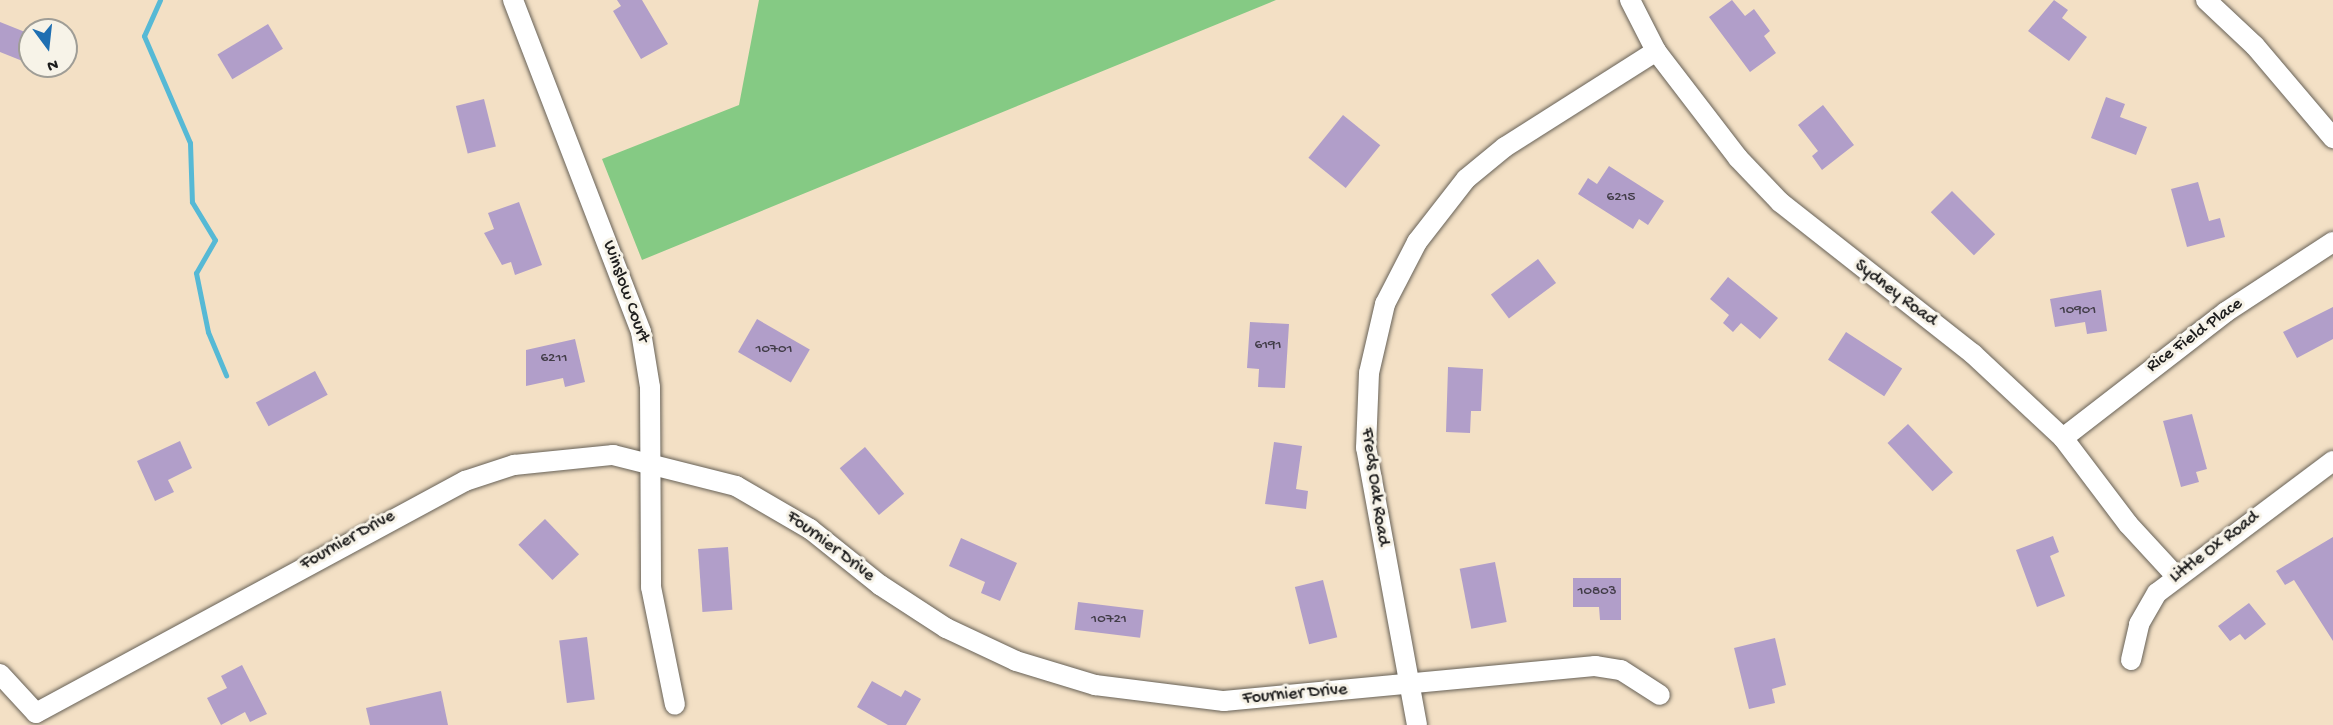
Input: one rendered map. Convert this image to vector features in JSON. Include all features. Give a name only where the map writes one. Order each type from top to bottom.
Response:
[{"type":"street","name":"Winslow Court","points":[[513,0],[641,332],[650,387],[651,587],[675,705]]},
{"type":"street","name":"Sydney Road","points":[[1630,0],[1656,51],[1738,158],[1780,202],[1973,354],[2063,438],[2128,524],[2176,576]]},
{"type":"street","points":[[2206,0],[2256,46],[2333,138]]},
{"type":"street","name":"Freds Oak Road","points":[[1417,725],[1366,448],[1368,374],[1385,304],[1417,242],[1466,179],[1505,147],[1656,51]]},
{"type":"street","name":"Rice Field Place","points":[[2063,438],[2226,312],[2333,242]]},
{"type":"street","name":"Fournier Drive","points":[[0,674],[36,713],[465,480],[514,465],[569,457],[613,455],[703,474],[768,502],[946,628],[1050,673],[1145,696],[1224,701],[1595,666],[1621,670],[1660,695]]},
{"type":"street","name":"Little Ox Road","points":[[2131,660],[2149,603],[2176,576],[2333,461]]},
{"type":"green space","points":[[759,0],[1276,0],[642,260],[602,159],[739,105]]},
{"type":"building","points":[[617,0],[642,0],[668,44],[641,59],[613,11],[621,6]]},
{"type":"building","points":[[1732,0],[1745,16],[1754,9],[1770,31],[1764,36],[1776,53],[1750,72],[1709,17]]},
{"type":"building","points":[[2054,0],[2068,10],[2062,18],[2087,37],[2069,61],[2028,31]]},
{"type":"building","points":[[0,22],[18,29],[18,59],[0,52]]},
{"type":"building","points":[[268,24],[283,49],[232,79],[217,54]]},
{"type":"building","points":[[2106,97],[2125,104],[2120,117],[2147,127],[2136,155],[2091,138]]},
{"type":"building","points":[[484,99],[496,147],[468,154],[456,106]]},
{"type":"building","points":[[1823,105],[1854,145],[1822,170],[1812,156],[1818,151],[1798,125]]},
{"type":"building","points":[[1343,115],[1380,145],[1346,188],[1308,158]]},
{"type":"building","points":[[1609,166],[1664,201],[1648,225],[1639,219],[1633,229],[1578,194],[1588,178],[1597,184]]},
{"type":"building","points":[[2198,182],[2209,221],[2220,218],[2225,237],[2187,247],[2171,189]]},
{"type":"building","points":[[1952,191],[1995,234],[1974,255],[1931,212]]},
{"type":"building","points":[[519,202],[542,265],[515,275],[511,262],[502,265],[484,233],[494,229],[488,213]]},
{"type":"building","points":[[1538,259],[1556,283],[1509,318],[1491,295]]},
{"type":"building","points":[[1728,277],[1778,318],[1760,339],[1741,323],[1733,332],[1723,323],[1729,315],[1710,299]]},
{"type":"building","points":[[2101,290],[2107,331],[2087,334],[2085,322],[2055,327],[2050,299]]},
{"type":"building","points":[[2333,307],[2333,339],[2297,358],[2283,332]]},
{"type":"building","points":[[757,319],[810,350],[791,382],[738,352]]},
{"type":"building","points":[[1250,322],[1289,324],[1285,388],[1258,387],[1259,369],[1247,368]]},
{"type":"building","points":[[1846,332],[1902,368],[1884,396],[1828,360]]},
{"type":"building","points":[[575,339],[585,382],[565,387],[563,378],[526,386],[526,350]]},
{"type":"building","points":[[1448,367],[1483,369],[1481,411],[1471,411],[1470,433],[1446,432]]},
{"type":"building","points":[[315,371],[328,395],[269,426],[256,402]]},
{"type":"building","points":[[2192,414],[2207,469],[2196,472],[2199,482],[2181,487],[2163,421]]},
{"type":"building","points":[[1908,424],[1953,472],[1933,491],[1888,443]]},
{"type":"building","points":[[180,441],[192,468],[168,480],[174,492],[155,501],[137,461]]},
{"type":"building","points":[[1274,442],[1302,446],[1296,489],[1308,491],[1306,509],[1265,504]]},
{"type":"building","points":[[865,447],[904,494],[879,515],[840,468]]},
{"type":"building","points":[[545,519],[579,554],[552,580],[518,545]]},
{"type":"building","points":[[2053,536],[2059,552],[2050,556],[2065,596],[2037,607],[2016,550]]},
{"type":"building","points":[[2333,537],[2333,641],[2294,580],[2285,585],[2276,571]]},
{"type":"building","points":[[961,538],[1017,563],[1000,601],[981,593],[985,582],[949,566]]},
{"type":"building","points":[[728,547],[732,610],[702,612],[698,549]]},
{"type":"building","points":[[1495,562],[1507,622],[1471,629],[1460,569]]},
{"type":"building","points":[[1573,578],[1621,578],[1621,620],[1600,620],[1599,607],[1573,607]]},
{"type":"building","points":[[1323,580],[1337,637],[1309,644],[1295,587]]},
{"type":"building","points":[[1078,602],[1144,610],[1140,638],[1075,630]]},
{"type":"building","points":[[2249,603],[2266,624],[2245,640],[2240,634],[2230,641],[2218,626]]},
{"type":"building","points":[[587,637],[595,700],[567,703],[559,640]]},
{"type":"building","points":[[1775,638],[1786,685],[1772,689],[1775,703],[1749,709],[1734,648]]},
{"type":"building","points":[[242,665],[267,714],[250,722],[245,712],[221,725],[207,698],[227,688],[221,676]]},
{"type":"building","points":[[872,681],[901,697],[905,690],[921,699],[906,725],[888,725],[857,707]]},
{"type":"building","points":[[441,691],[448,725],[370,725],[366,708]]},
{"type":"waterway","points":[[160,0],[144,36],[190,143],[192,202],[215,240],[196,273],[208,332],[226,375]]}]
